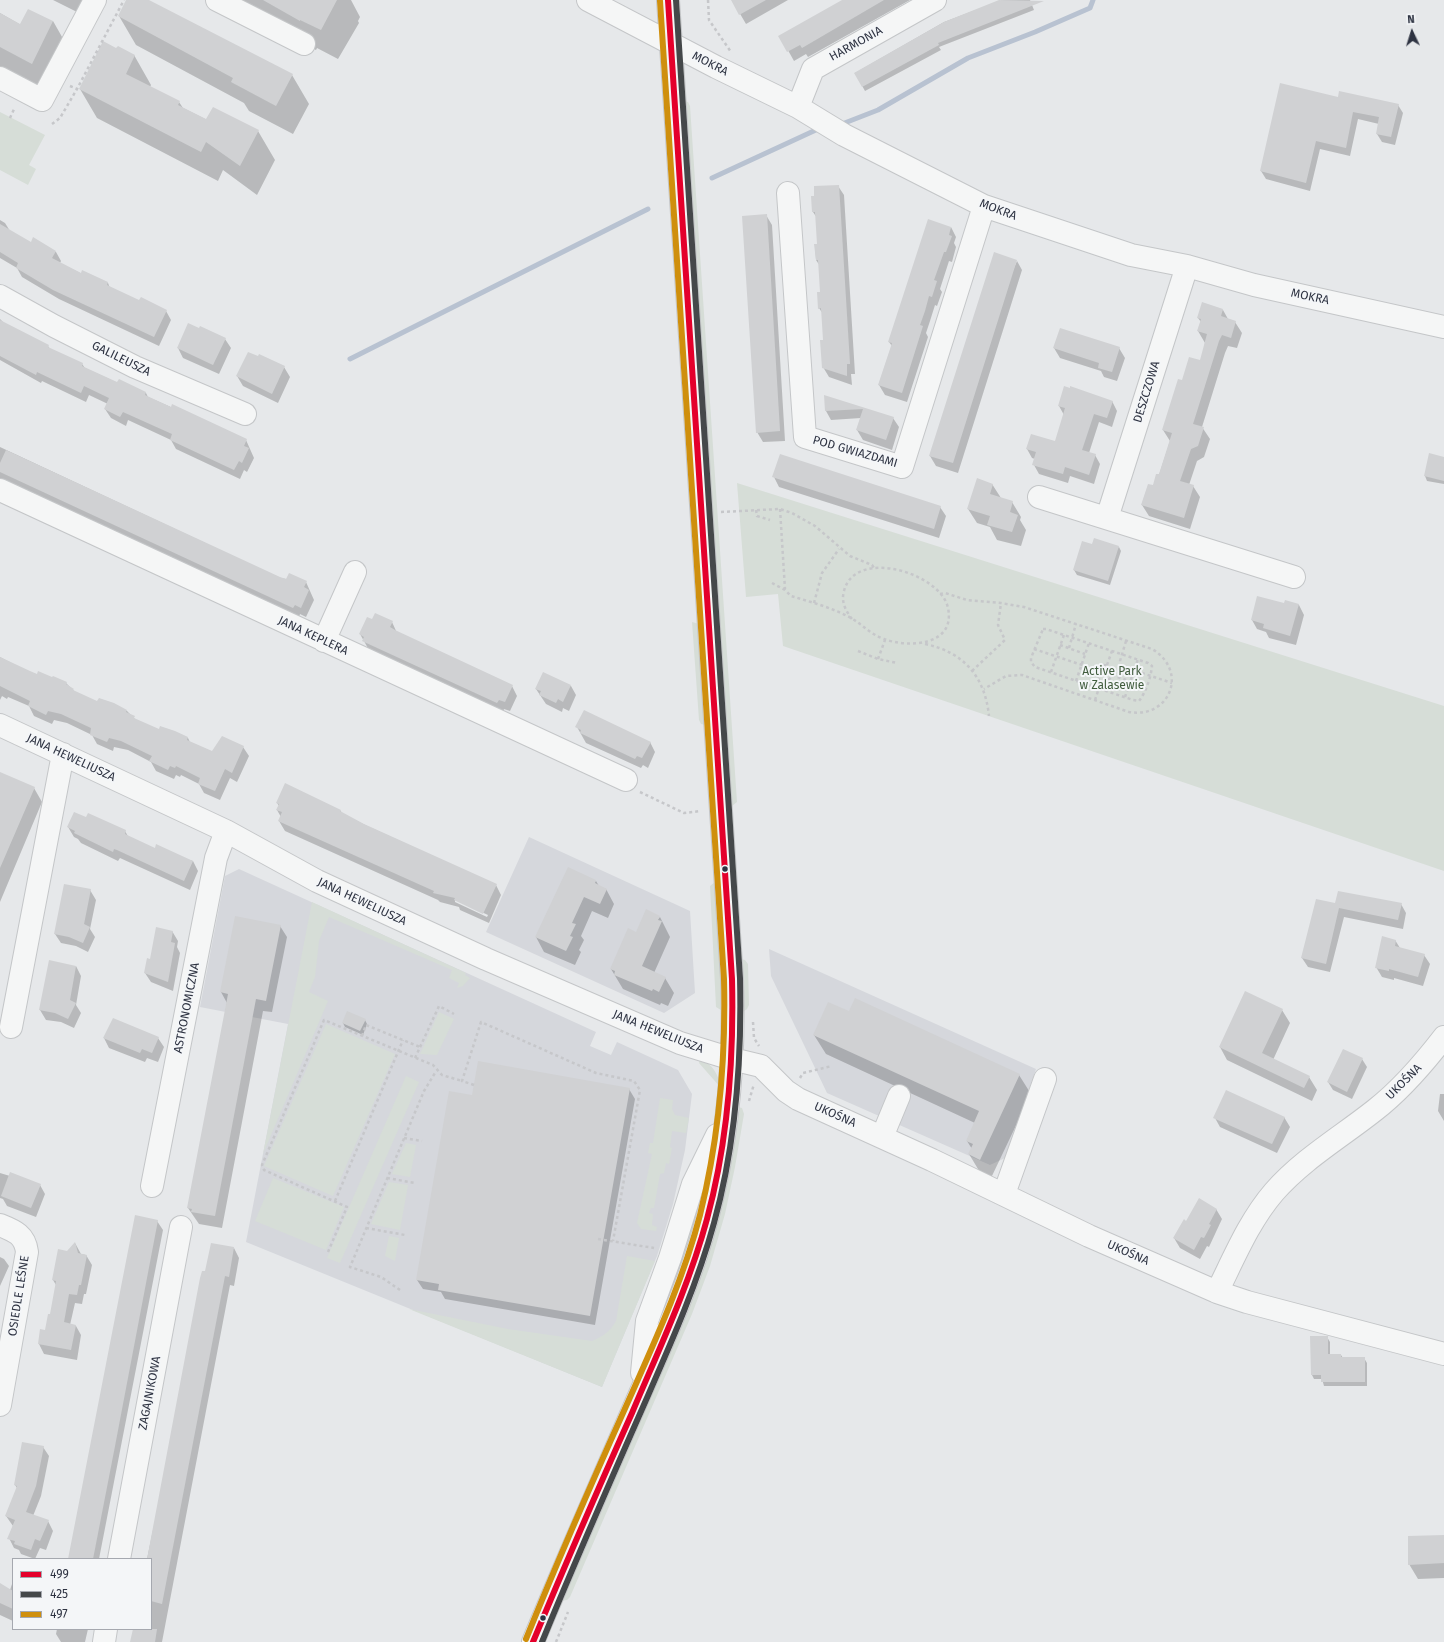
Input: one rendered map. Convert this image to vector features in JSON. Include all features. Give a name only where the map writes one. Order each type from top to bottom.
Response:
[{"type":"street","points":[[0,78],[42,100],[95,0]]},
{"type":"street","points":[[217,0],[304,44]]},
{"type":"street","name":"MOKRA","points":[[588,0],[716,67],[798,107],[844,135],[984,206],[1105,248],[1131,255],[1187,266],[1254,285],[1444,327]]},
{"type":"street","points":[[533,1642],[681,1297],[700,1242],[715,1185],[727,1114],[732,1060],[732,979],[668,0]]},
{"type":"street","name":"HARMONIA","points":[[798,107],[813,69],[935,0]]},
{"type":"street","name":"POD GWIAZDAMI","points":[[788,193],[805,437],[902,467],[984,206]]},
{"type":"street","name":"DESZCZOWA","points":[[1107,518],[1187,266]]},
{"type":"street","name":"GALILEUSZA","points":[[0,296],[54,326],[135,366],[245,414]]},
{"type":"street","name":"JANA KEPLERA","points":[[0,490],[626,780]]},
{"type":"street","points":[[1039,497],[1294,577]]},
{"type":"street","points":[[324,641],[355,572]]},
{"type":"street","name":"JANA HEWELIUSZA","points":[[0,725],[226,830],[317,882],[486,959],[651,1031],[691,1047],[732,1060]]},
{"type":"street","points":[[11,1027],[63,754]]},
{"type":"street","name":"ASTRONOMICZNA","points":[[152,1186],[216,858],[226,830]]},
{"type":"street","name":"UKOŚNA","points":[[732,1060],[761,1066],[786,1091],[798,1099],[882,1136],[1089,1236],[1217,1292],[1240,1244],[1255,1218],[1274,1193],[1309,1159],[1393,1095],[1412,1076],[1444,1037]]},
{"type":"street","points":[[1004,1194],[1045,1078]]},
{"type":"street","points":[[882,1136],[899,1096]]},
{"type":"street","name":"OSIEDLE LEŚNE","points":[[0,1225],[16,1231],[23,1237],[27,1252],[0,1405]]},
{"type":"street","name":"ZAGAJNIKOWA","points":[[120,1558],[181,1227]]},
{"type":"street","points":[[1217,1292],[1247,1302],[1444,1354]]},
{"type":"street","points":[[104,1642],[106,1630]]},
{"type":"path","points":[[708,0],[709,20],[732,54]]},
{"type":"path","points":[[52,124],[60,118],[77,89]]},
{"type":"path","points":[[780,509],[786,590]]},
{"type":"path","points":[[721,512],[780,509],[797,515],[815,526],[839,549],[850,556],[872,565],[874,568]]},
{"type":"path","points":[[756,510],[756,516],[770,520]]},
{"type":"path","points":[[814,603],[822,573],[839,549]]},
{"type":"path","points":[[772,583],[786,590],[791,596],[814,603],[852,618],[873,634],[885,640],[910,644],[929,642],[940,635],[948,623],[948,608],[940,594],[931,586],[910,573],[898,570],[874,568],[859,571],[848,582],[843,597],[844,605],[852,618]]},
{"type":"path","points":[[940,594],[945,593],[967,600],[1024,607],[1126,640],[1160,654],[1170,667],[1172,683],[1166,699],[1160,705],[1145,712],[1128,712],[1022,676],[1006,676],[984,690]]},
{"type":"path","points":[[972,670],[1005,640],[998,625],[1001,603]]},
{"type":"path","points":[[1069,648],[1076,624]]},
{"type":"path","points":[[1043,629],[1064,635],[1138,659],[1152,666],[1150,676],[1140,701],[1035,667],[1031,662],[1034,649],[1043,629]]},
{"type":"path","points":[[1051,672],[1064,635]]},
{"type":"path","points":[[878,659],[885,640]]},
{"type":"path","points":[[1126,640],[1120,665],[1172,683]]},
{"type":"path","points":[[923,643],[948,651],[959,658],[972,670],[984,690],[989,716]]},
{"type":"path","points":[[1076,681],[1089,643]]},
{"type":"path","points":[[1060,645],[1086,654]]},
{"type":"path","points":[[1034,649],[1097,670]]},
{"type":"path","points":[[858,651],[878,659],[897,663]]},
{"type":"path","points":[[1107,665],[1112,651]]},
{"type":"path","points":[[1125,697],[1138,659]]},
{"type":"path","points":[[1097,670],[1099,667],[1107,665]]},
{"type":"path","points":[[1107,665],[1111,668],[1112,675]]},
{"type":"path","points":[[1097,670],[1098,678],[1102,681],[1106,681],[1112,675]]},
{"type":"path","points":[[1112,675],[1146,687]]},
{"type":"path","points":[[1095,700],[1099,688]]},
{"type":"path","points":[[626,780],[639,792],[684,813],[701,812]]},
{"type":"path","points":[[415,1058],[439,1006],[454,1014]]},
{"type":"path","points":[[328,1252],[347,1207],[264,1170],[262,1166],[324,1020],[432,1065],[442,1075],[474,1085]]},
{"type":"path","points":[[462,1081],[481,1022],[596,1074],[634,1081],[640,1090],[613,1241]]},
{"type":"path","points":[[362,1036],[366,1025],[420,1047]]},
{"type":"path","points":[[335,1201],[403,1040]]},
{"type":"path","points":[[400,1290],[381,1277],[350,1268],[424,1092],[435,1073]]},
{"type":"path","points":[[404,1138],[422,1141]]},
{"type":"path","points":[[387,1178],[415,1183]]},
{"type":"path","points":[[366,1228],[405,1235]]},
{"type":"path","points":[[598,1239],[659,1250]]},
{"type":"shaded area","points":[[529,837],[690,911],[695,993],[664,1013],[486,932]]},
{"type":"shaded area","points":[[239,869],[596,1032],[590,1046],[611,1055],[617,1042],[678,1070],[692,1094],[685,1150],[673,1204],[657,1256],[602,1387],[246,1242],[288,1024],[200,1007],[225,876]]},
{"type":"shaded area","points":[[769,949],[1036,1069],[1005,1158],[990,1165],[827,1093],[771,976]]},
{"type":"green space","points":[[683,101],[688,102],[690,106],[737,802],[732,806]]},
{"type":"green space","points":[[0,112],[45,135],[29,165],[36,169],[28,185],[0,170]]},
{"type":"green space","name":"Active Park w Zalasewie","points":[[737,483],[1444,706],[1444,871],[783,646],[778,594],[746,597]]},
{"type":"green space","points":[[692,622],[699,624],[706,725],[701,724],[699,720]]},
{"type":"green space","points":[[716,881],[724,1012],[716,1007],[710,886]]},
{"type":"green space","points":[[312,902],[466,973],[465,975],[470,978],[463,986],[457,988],[459,983],[449,978],[452,970],[329,917],[319,941],[315,977],[309,992],[328,1001],[263,1154]]},
{"type":"green space","points":[[741,959],[745,960],[748,964],[749,1005],[743,1012]]},
{"type":"green space","points":[[439,1012],[454,1019],[437,1055],[420,1054]]},
{"type":"green space","points":[[326,1024],[395,1054],[333,1196],[264,1166]]},
{"type":"green space","points":[[700,1059],[712,1067],[721,1088],[699,1063]]},
{"type":"green space","points":[[406,1076],[419,1082],[340,1263],[327,1258]]},
{"type":"green space","points":[[660,1098],[673,1100],[672,1109],[675,1115],[689,1118],[686,1133],[672,1131],[670,1147],[672,1148],[669,1164],[666,1163],[664,1173],[660,1174],[654,1208],[651,1208],[649,1213],[653,1214],[652,1225],[657,1227],[656,1231],[641,1229],[637,1223],[652,1154],[648,1153],[650,1143],[653,1143]]},
{"type":"green space","points":[[738,1107],[742,1108],[744,1114],[735,1167],[725,1214],[710,1266],[692,1314],[570,1597],[567,1600],[561,1601],[652,1390]]},
{"type":"green space","points":[[406,1143],[416,1145],[410,1177],[392,1174]]},
{"type":"green space","points":[[273,1178],[344,1207],[326,1250],[255,1221]]},
{"type":"green space","points":[[389,1182],[408,1185],[400,1230],[371,1224]]},
{"type":"green space","points":[[699,1187],[705,1188],[685,1261],[655,1333]]},
{"type":"green space","points":[[389,1236],[399,1238],[395,1261],[385,1256]]},
{"type":"green space","points":[[627,1256],[655,1261],[602,1387],[409,1309],[508,1329],[592,1341],[606,1333],[616,1321]]},
{"type":"building","points":[[126,0],[149,0],[293,74],[276,106],[231,82],[233,78],[118,16]]},
{"type":"building","points":[[263,0],[337,0],[321,30],[300,21]]},
{"type":"building","points":[[731,0],[766,0],[739,15]]},
{"type":"building","points":[[842,0],[884,0],[802,48],[800,45],[787,52],[778,36]]},
{"type":"building","points":[[999,0],[1044,1],[938,43],[939,45],[862,87],[854,73],[944,22]]},
{"type":"building","points":[[28,9],[53,21],[32,64],[0,47],[0,13],[20,24]]},
{"type":"building","points":[[103,41],[116,48],[118,46],[135,55],[126,74],[180,101],[178,105],[206,119],[213,107],[259,130],[240,166],[206,142],[201,152],[79,89]]},
{"type":"building","points":[[1280,83],[1338,97],[1339,91],[1399,104],[1391,137],[1376,134],[1379,117],[1353,112],[1346,148],[1316,141],[1306,183],[1260,171]]},
{"type":"building","points":[[839,185],[850,364],[847,364],[847,376],[822,368],[820,340],[823,340],[821,308],[818,309],[817,292],[820,292],[818,260],[816,260],[814,244],[817,244],[815,212],[812,212],[811,196],[814,196],[814,186]]},
{"type":"building","points":[[767,214],[780,431],[756,433],[742,216]]},
{"type":"building","points":[[928,219],[951,227],[949,235],[952,236],[946,252],[944,252],[934,280],[937,281],[932,297],[929,296],[920,325],[923,326],[902,393],[878,385],[892,343],[888,342]]},
{"type":"building","points":[[0,224],[31,242],[33,237],[56,251],[52,258],[81,273],[82,270],[108,282],[107,285],[139,300],[141,297],[167,310],[154,337],[53,290],[16,268],[18,263],[0,252]]},
{"type":"building","points":[[994,252],[1017,260],[953,463],[929,456]]},
{"type":"building","points":[[1202,302],[1223,309],[1221,316],[1236,321],[1231,338],[1222,335],[1219,341],[1193,424],[1204,427],[1198,446],[1191,449],[1180,481],[1194,485],[1184,518],[1141,505],[1148,484],[1153,485],[1156,474],[1159,474],[1172,433],[1162,430],[1178,379],[1182,380],[1189,357],[1200,360],[1207,334],[1197,331],[1201,319],[1197,318]]},
{"type":"building","points":[[0,320],[49,345],[48,347],[83,363],[82,366],[117,382],[119,379],[146,392],[145,395],[171,407],[172,404],[247,439],[244,446],[249,448],[242,463],[239,461],[234,470],[170,440],[172,434],[123,412],[120,417],[104,409],[109,398],[84,386],[81,393],[37,372],[36,375],[0,356]]},
{"type":"building","points":[[188,323],[199,328],[200,326],[226,338],[213,365],[177,348]]},
{"type":"building","points":[[1060,328],[1120,347],[1112,372],[1098,368],[1099,363],[1053,348]]},
{"type":"building","points":[[248,352],[258,356],[259,354],[285,366],[272,394],[236,376]]},
{"type":"building","points":[[1064,386],[1070,388],[1070,386],[1113,401],[1107,418],[1094,414],[1082,450],[1096,454],[1089,475],[1065,467],[1063,474],[1032,465],[1036,452],[1026,449],[1031,434],[1055,441],[1065,408],[1058,406]]},
{"type":"building","points":[[824,395],[894,417],[886,440],[856,430],[863,409],[825,411]]},
{"type":"building","points":[[6,450],[280,577],[286,579],[289,573],[307,581],[304,587],[309,590],[301,608],[295,605],[293,608],[0,472],[0,463]]},
{"type":"building","points":[[1429,453],[1444,457],[1444,481],[1424,476]]},
{"type":"building","points":[[780,454],[941,506],[934,529],[772,477]]},
{"type":"building","points":[[977,478],[993,484],[990,494],[1013,501],[1010,512],[1018,515],[1012,532],[987,525],[990,516],[967,509]]},
{"type":"building","points":[[1094,538],[1119,546],[1108,581],[1073,570],[1082,541],[1092,544]]},
{"type":"building","points":[[1257,596],[1284,603],[1285,600],[1299,604],[1290,636],[1263,628],[1264,624],[1251,620]]},
{"type":"building","points":[[375,613],[393,621],[390,627],[395,630],[513,685],[505,702],[499,700],[497,703],[362,641],[364,637],[359,634],[367,617],[372,619]]},
{"type":"building","points":[[0,657],[37,674],[38,671],[67,682],[66,684],[74,689],[73,690],[97,701],[99,698],[114,703],[127,710],[126,712],[135,716],[134,718],[159,729],[160,726],[175,731],[188,737],[187,740],[212,751],[222,736],[244,746],[232,773],[225,769],[215,791],[198,784],[200,778],[176,766],[175,768],[170,766],[168,770],[149,761],[152,756],[121,741],[109,738],[107,742],[90,735],[91,728],[61,714],[48,711],[46,715],[28,706],[30,701],[0,686]]},
{"type":"building","points":[[543,672],[571,685],[563,702],[558,699],[556,703],[539,695],[541,691],[535,689]]},
{"type":"building","points":[[584,710],[651,742],[642,758],[637,756],[635,759],[580,733],[581,730],[575,727]]},
{"type":"building","points":[[0,772],[35,787],[0,868]]},
{"type":"building","points":[[285,783],[341,810],[340,811],[364,824],[497,884],[483,914],[454,900],[455,898],[433,893],[434,891],[278,821],[282,812],[276,810],[279,804],[276,803]]},
{"type":"building","points":[[74,812],[86,817],[88,813],[126,830],[125,834],[155,848],[156,844],[193,861],[184,881],[117,850],[114,849],[113,852],[74,833],[75,831],[67,827]]},
{"type":"building","points":[[568,867],[596,880],[595,883],[607,889],[600,904],[584,897],[572,923],[576,924],[570,936],[573,937],[566,951],[535,937]]},
{"type":"building","points":[[64,884],[91,889],[84,924],[90,927],[83,943],[69,937],[54,934]]},
{"type":"building","points":[[1338,891],[1402,903],[1398,920],[1339,908],[1326,964],[1301,958],[1316,899],[1335,903]]},
{"type":"building","points":[[646,909],[660,916],[658,920],[662,921],[642,966],[666,977],[659,992],[653,989],[652,991],[614,975],[615,971],[610,969],[628,928],[636,932]]},
{"type":"building","points":[[235,916],[281,925],[266,1001],[256,999],[215,1216],[191,1212],[192,1209],[187,1208],[228,994],[220,992]]},
{"type":"building","points":[[156,927],[173,931],[171,942],[175,943],[168,982],[144,973],[147,958],[150,959]]},
{"type":"building","points":[[1382,936],[1396,940],[1395,946],[1425,954],[1418,977],[1389,969],[1389,971],[1375,968]]},
{"type":"building","points":[[49,960],[76,966],[70,1000],[76,1003],[68,1019],[55,1013],[39,1010]]},
{"type":"building","points":[[1245,991],[1283,1009],[1262,1053],[1310,1076],[1304,1088],[1219,1047]]},
{"type":"building","points":[[855,998],[1020,1074],[980,1160],[968,1154],[973,1144],[966,1141],[979,1111],[813,1035],[828,1002],[849,1011]]},
{"type":"building","points":[[347,1011],[366,1019],[360,1031],[342,1023]]},
{"type":"building","points":[[113,1018],[159,1037],[152,1053],[142,1049],[140,1053],[103,1038]]},
{"type":"building","points":[[1343,1049],[1363,1058],[1347,1092],[1327,1082]]},
{"type":"building","points":[[478,1061],[630,1088],[590,1316],[438,1290],[439,1284],[416,1280],[449,1091],[472,1095]]},
{"type":"building","points":[[1226,1090],[1285,1117],[1272,1144],[1213,1118]]},
{"type":"building","points":[[10,1172],[41,1184],[31,1208],[1,1196]]},
{"type":"building","points":[[1199,1198],[1217,1209],[1204,1238],[1201,1237],[1194,1250],[1173,1238],[1184,1219],[1186,1221]]},
{"type":"building","points":[[135,1215],[158,1220],[93,1558],[68,1558]]},
{"type":"building","points":[[75,1242],[78,1253],[87,1255],[81,1285],[79,1285],[77,1295],[69,1294],[64,1322],[76,1325],[71,1350],[38,1344],[40,1329],[45,1330],[48,1314],[50,1314],[56,1281],[52,1280],[58,1249],[67,1251]]},
{"type":"building","points":[[211,1243],[234,1247],[229,1277],[225,1276],[162,1604],[152,1601],[152,1558],[147,1558],[200,1278],[202,1271],[205,1271]]},
{"type":"building","points":[[1310,1336],[1328,1336],[1328,1354],[1341,1354],[1341,1357],[1365,1357],[1365,1382],[1321,1382],[1321,1375],[1311,1375]]},
{"type":"building","points":[[22,1442],[44,1446],[36,1486],[26,1512],[49,1520],[40,1541],[35,1539],[31,1550],[14,1544],[15,1541],[7,1539],[15,1520],[5,1516],[17,1486],[14,1485]]},
{"type":"building","points":[[1444,1535],[1444,1563],[1408,1565],[1408,1536]]},
{"type":"building","points":[[0,1583],[12,1590],[12,1609],[0,1603]]},
{"type":"building","points":[[157,1629],[155,1642],[130,1642],[133,1630]]},
{"type":"waterway","points":[[842,124],[878,110],[968,58],[1035,32],[1090,8],[1093,0]]},
{"type":"waterway","points":[[712,178],[818,129]]},
{"type":"waterway","points":[[350,359],[648,209]]},
{"type":"transit line","name":"499","points":[[533,1642],[663,1341],[700,1244],[720,1160],[725,1130],[731,1070],[732,979],[668,0]]},
{"type":"transit line","name":"425","points":[[542,1642],[670,1344],[699,1272],[722,1193],[728,1163],[736,1102],[740,1040],[740,978],[676,0]]},
{"type":"transit line","name":"497","points":[[526,1639],[575,1521],[677,1288],[693,1240],[707,1186],[720,1098],[724,1039],[724,979],[660,1]]}]
